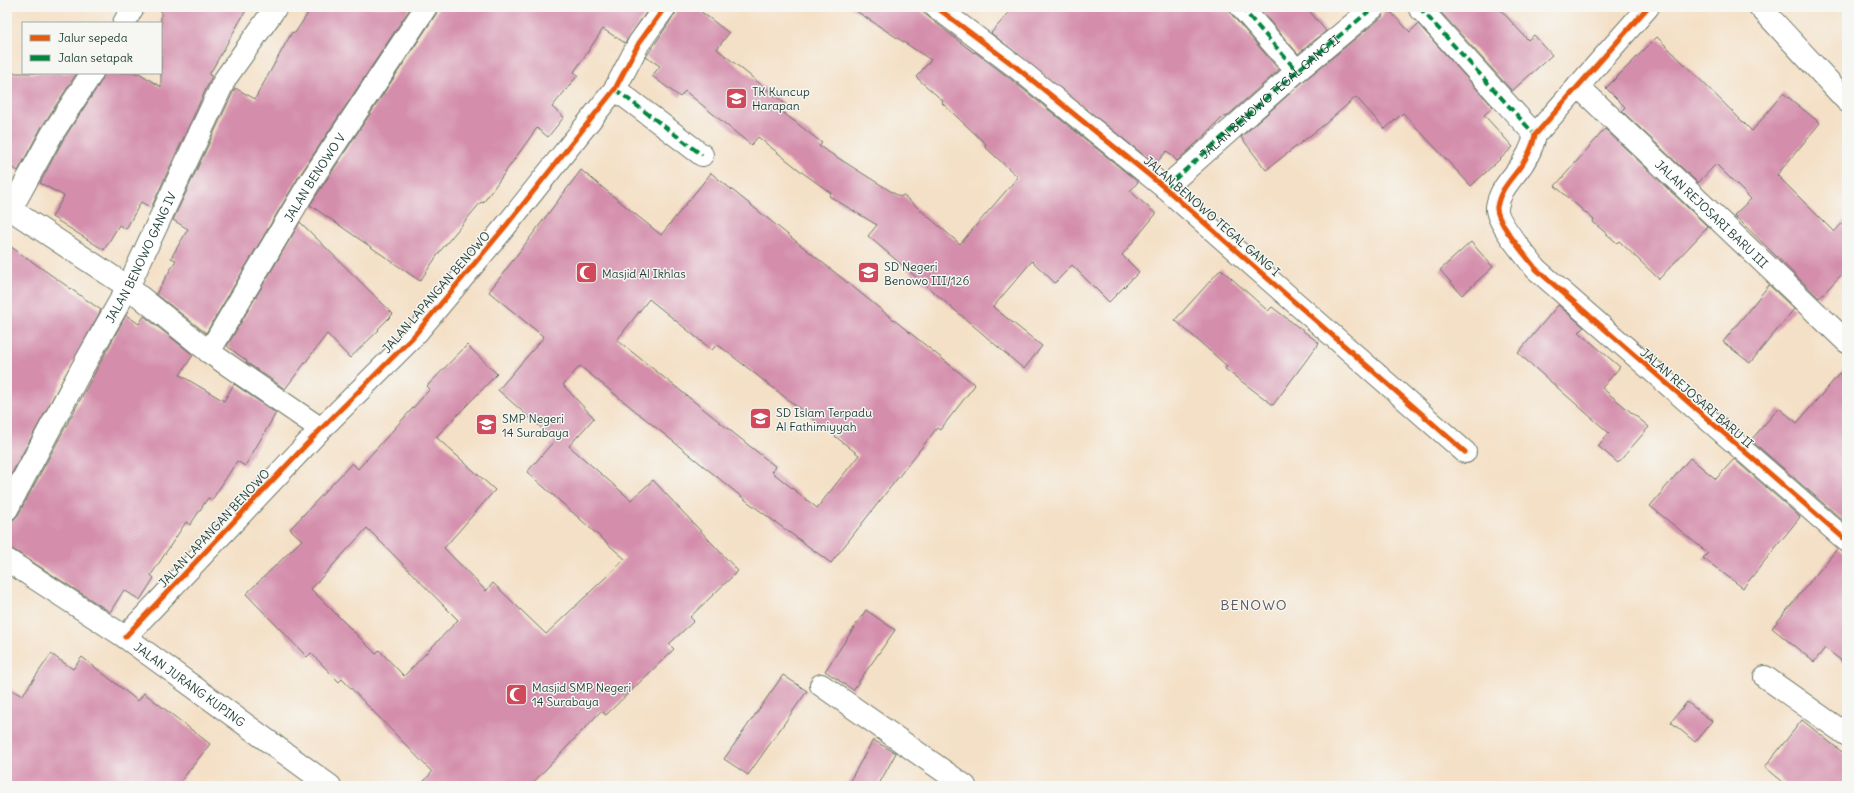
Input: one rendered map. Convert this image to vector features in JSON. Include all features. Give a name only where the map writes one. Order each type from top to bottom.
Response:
[{"type":"street","points":[[125,22],[134,7]]},
{"type":"street","name":"JALAN BENOWO GANG IV","points":[[7,509],[80,372],[128,287],[225,79],[276,7]]},
{"type":"street","name":"JALAN BENOWO V","points":[[209,352],[308,185],[426,7]]},
{"type":"street","name":"JALAN LAPANGAN BENOWO","points":[[125,637],[321,429],[413,337],[505,227],[615,89],[639,43],[665,7]]},
{"type":"street","name":"JALAN BENOWO TEGAL GANG I","points":[[936,7],[1016,68],[1165,188],[1465,452]]},
{"type":"street","points":[[1241,7],[1297,71]]},
{"type":"street","name":"JALAN BENOWO TEGAL GANG II","points":[[1165,188],[1297,71],[1374,7]]},
{"type":"street","points":[[1419,7],[1535,135],[1648,7]]},
{"type":"street","points":[[1760,7],[1847,101]]},
{"type":"street","points":[[91,74],[52,134],[9,208],[128,287],[209,352],[321,429]]},
{"type":"street","name":"JALAN REJOSARI BARU III","points":[[1578,86],[1847,342]]},
{"type":"street","points":[[615,89],[702,156]]},
{"type":"street","name":"JALAN REJOSARI BARU II","points":[[1535,135],[1532,148],[1528,156],[1501,191],[1496,209],[1502,225],[1536,269],[1847,541]]},
{"type":"street","name":"JALAN JURANG KUPING","points":[[7,560],[125,637],[330,786]]},
{"type":"street","points":[[1765,677],[1847,735]]},
{"type":"street","points":[[821,685],[964,786]]},
{"type":"building","points":[[161,7],[248,7],[209,75],[212,76],[151,208],[141,202],[126,229],[119,225],[104,250],[52,217],[64,196],[40,183],[63,140],[102,80],[104,74],[141,74],[161,87]]},
{"type":"building","points":[[312,7],[411,7],[298,178],[206,333],[156,294],[176,260],[171,258],[188,229],[173,220],[235,88],[255,99],[292,32],[295,33]]},
{"type":"building","points":[[438,7],[650,7],[625,43],[603,29],[574,72],[578,75],[552,107],[564,117],[548,137],[537,128],[483,203],[481,202],[441,250],[420,281],[310,205],[436,14]]},
{"type":"building","points":[[677,7],[695,7],[729,33],[717,49],[784,103],[780,110],[822,143],[819,146],[900,197],[903,195],[960,244],[1018,177],[984,146],[986,144],[942,103],[943,101],[916,77],[931,60],[850,7],[916,7],[974,53],[975,52],[1008,77],[1138,182],[1130,191],[1156,214],[1122,255],[1139,272],[1109,302],[1072,265],[1055,283],[1032,261],[993,307],[1042,346],[1024,369],[868,236],[877,225],[829,196],[831,193],[758,137],[751,145],[685,91],[680,97],[652,76],[660,66],[646,57],[675,14]]},
{"type":"building","points":[[1014,7],[1229,7],[1232,15],[1279,70],[1226,117],[1224,116],[1177,161],[1167,151],[1155,164],[991,33]]},
{"type":"building","points":[[1258,7],[1306,7],[1326,31],[1298,54]]},
{"type":"building","points":[[1386,7],[1410,32],[1418,24],[1493,107],[1484,115],[1513,147],[1471,186],[1403,113],[1385,129],[1356,97],[1325,124],[1266,170],[1241,137],[1305,80],[1382,17]]},
{"type":"building","points":[[1436,7],[1498,7],[1528,40],[1534,35],[1552,55],[1512,91]]},
{"type":"building","points":[[1657,37],[1752,131],[1783,93],[1820,123],[1777,175],[1834,232],[1847,218],[1847,269],[1819,298],[1734,215],[1751,199],[1716,164],[1698,183],[1622,111],[1625,107],[1606,88]]},
{"type":"building","points":[[7,73],[76,74],[41,128],[18,171],[7,165]]},
{"type":"building","points":[[1605,129],[1708,227],[1659,279],[1619,241],[1617,243],[1593,222],[1594,220],[1555,186]]},
{"type":"building","points":[[581,170],[661,235],[711,173],[975,385],[940,430],[937,428],[831,563],[748,502],[580,366],[563,385],[594,418],[569,446],[631,500],[653,480],[738,571],[690,617],[694,621],[669,644],[674,649],[606,715],[601,711],[530,786],[420,786],[432,772],[342,679],[339,682],[311,653],[307,657],[246,594],[302,540],[290,529],[352,463],[358,469],[430,389],[427,386],[467,345],[497,374],[436,437],[495,490],[444,548],[486,591],[493,583],[546,634],[625,559],[527,472],[555,440],[498,390],[544,337],[489,292]],"holes":[[[649,299],[712,350],[717,344],[859,455],[817,508],[772,472],[776,467],[617,340]],[[367,528],[458,620],[404,676],[379,650],[376,654],[311,589]]]},
{"type":"building","points":[[300,222],[393,314],[350,358],[327,334],[285,389],[246,362],[247,361],[227,346]]},
{"type":"building","points":[[1471,242],[1493,267],[1462,295],[1440,270]]},
{"type":"building","points":[[7,244],[101,310],[7,482]]},
{"type":"building","points":[[1221,269],[1268,311],[1272,307],[1319,343],[1273,405],[1225,369],[1227,366],[1175,320]]},
{"type":"building","points":[[1769,285],[1794,309],[1750,363],[1723,342]]},
{"type":"building","points":[[1558,305],[1584,327],[1579,332],[1620,367],[1602,388],[1649,427],[1618,463],[1598,446],[1609,433],[1518,353]]},
{"type":"building","points":[[126,315],[139,324],[144,316],[193,355],[180,375],[224,401],[234,384],[276,413],[245,466],[237,461],[212,500],[208,498],[190,525],[186,522],[151,575],[154,578],[140,600],[124,590],[110,612],[14,550],[7,548],[7,521],[13,520],[18,515]]},
{"type":"building","points":[[1847,365],[1847,524],[1751,440],[1779,408],[1797,423]]},
{"type":"building","points":[[1690,458],[1716,479],[1734,459],[1800,517],[1743,588],[1703,558],[1708,553],[1650,506]]},
{"type":"building","points":[[1837,549],[1847,553],[1847,665],[1825,648],[1814,662],[1772,628]]},
{"type":"building","points":[[866,610],[895,630],[853,690],[825,671]]},
{"type":"building","points":[[51,654],[73,669],[82,657],[138,701],[144,693],[210,744],[177,786],[7,786],[7,687],[22,696]]},
{"type":"building","points":[[783,675],[807,691],[748,775],[724,759]]},
{"type":"building","points":[[1687,702],[1712,721],[1695,742],[1671,722]]},
{"type":"building","points":[[1802,720],[1847,756],[1847,786],[1788,786],[1765,767]]},
{"type":"building","points":[[873,740],[896,753],[878,786],[847,786]]},
{"type":"marked path","points":[[1241,7],[1297,71]]},
{"type":"marked path","points":[[1165,188],[1297,71],[1374,7]]},
{"type":"marked path","points":[[1419,7],[1535,135]]},
{"type":"marked path","points":[[615,89],[702,155]]},
{"type":"cycle path","points":[[125,637],[321,429],[413,337],[505,227],[615,89],[639,43],[665,7]]},
{"type":"cycle path","points":[[936,7],[1016,67],[1165,188],[1465,452]]},
{"type":"cycle path","points":[[1648,7],[1535,135],[1527,156],[1501,194],[1497,207],[1498,213],[1506,230],[1536,269],[1847,541]]},
{"type":"place","name":"TK Kuncup Harapan","points":[[736,98]]},
{"type":"place","name":"Masjid Al Ikhlas","points":[[586,273]]},
{"type":"place","name":"SD Negeri Benowo III/126","points":[[869,273]]},
{"type":"place","name":"SD Islam Terpadu Al Fathimiyyah","points":[[761,419]]},
{"type":"place","name":"SMP Negeri 14 Surabaya","points":[[486,425]]},
{"type":"place","name":"Masjid SMP Negeri 14 Surabaya","points":[[516,694]]},
{"type":"district","name":"BENOWO","points":[[1254,605]]}]
